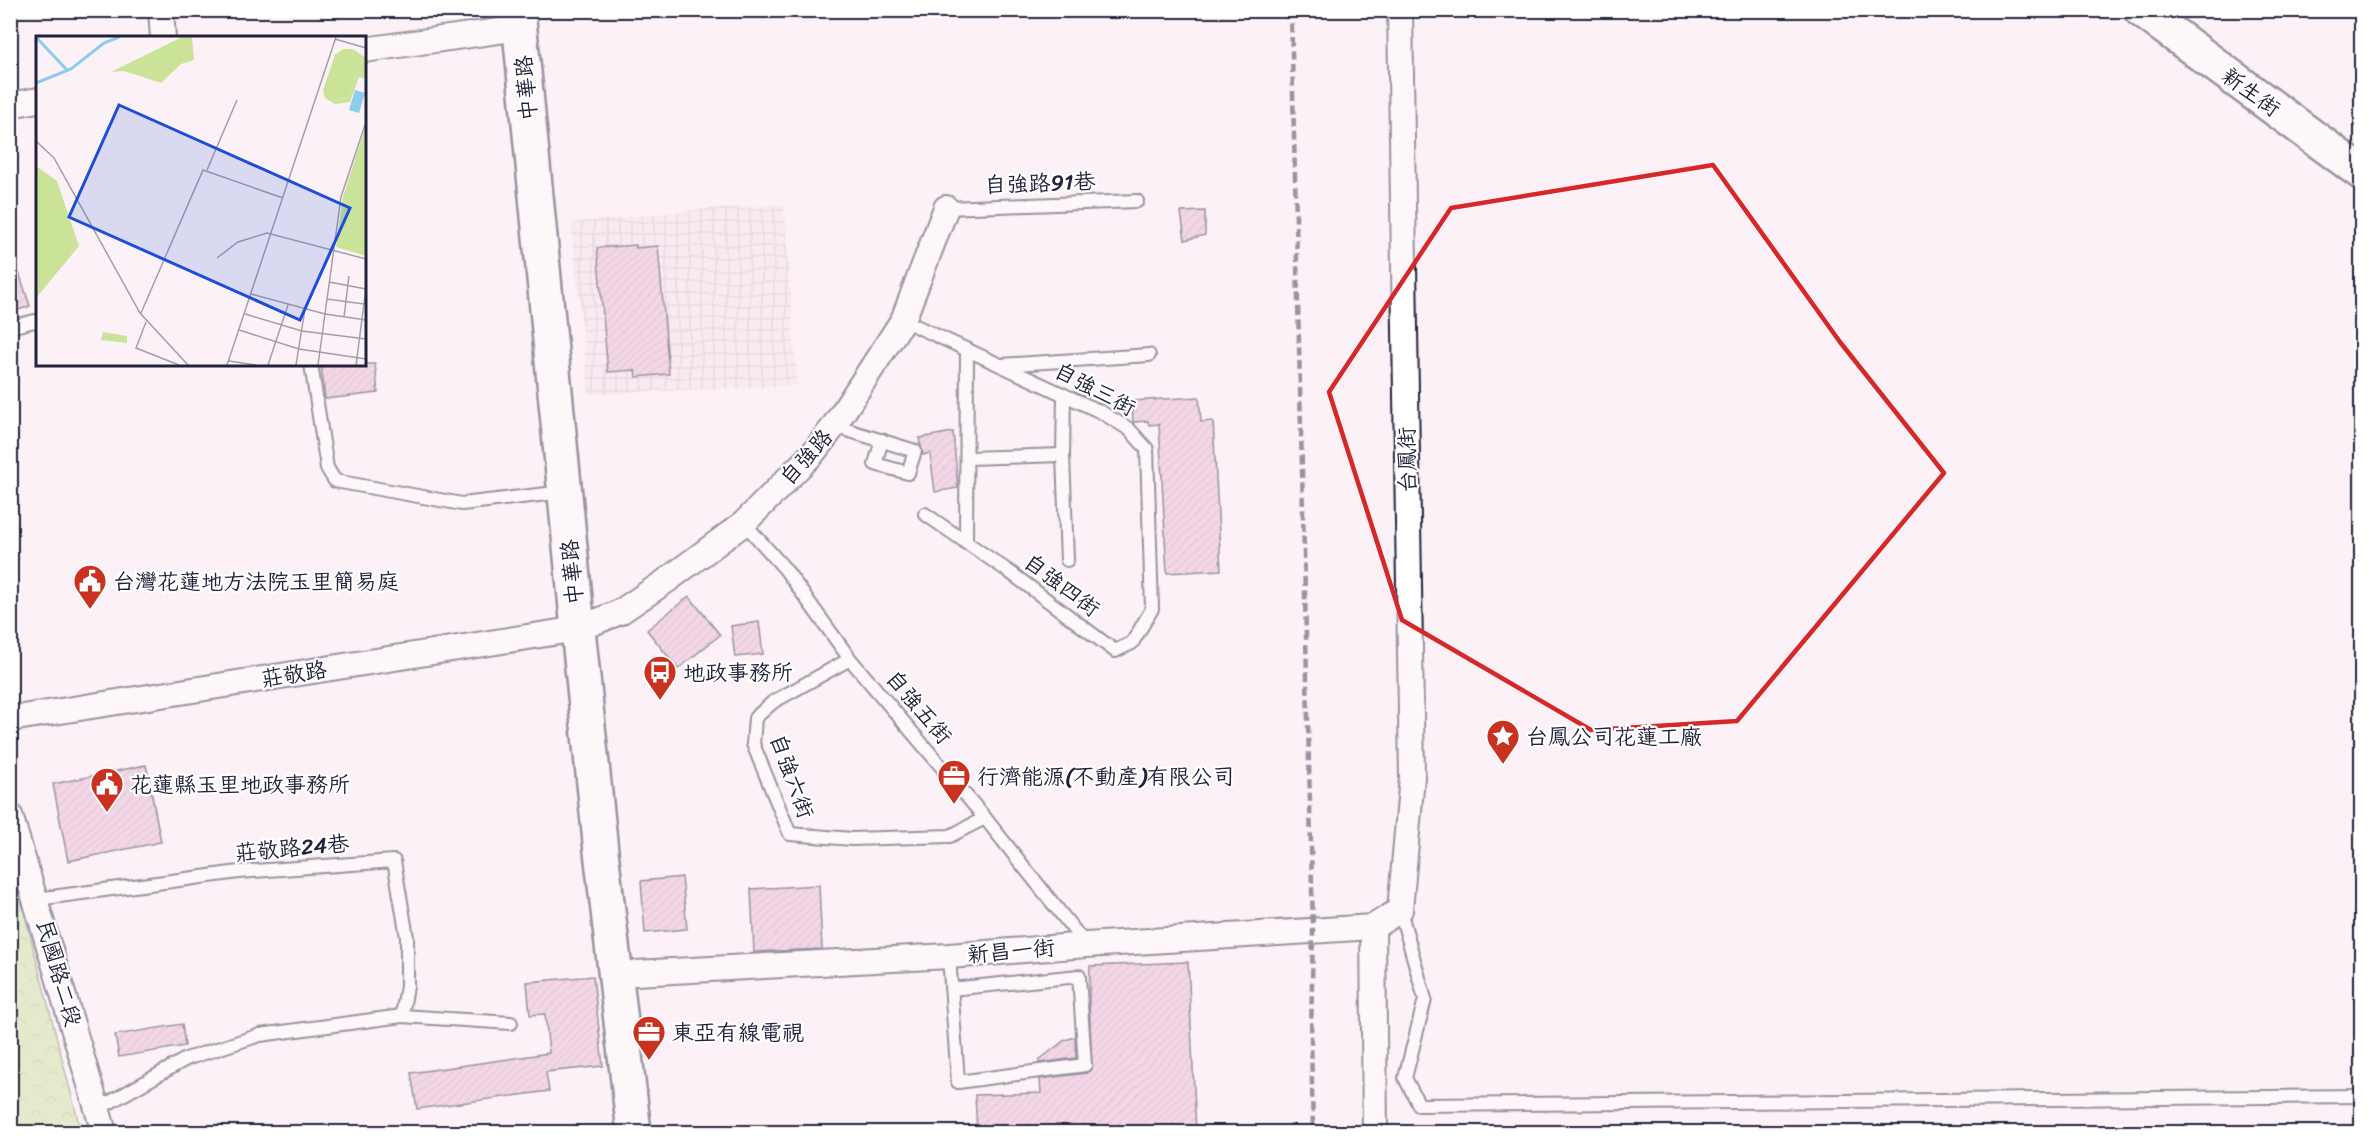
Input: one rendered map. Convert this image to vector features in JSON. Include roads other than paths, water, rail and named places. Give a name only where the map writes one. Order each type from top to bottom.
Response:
[{"type":"street","points":[[161,10],[163,36]]},
{"type":"street","name":"台鳳街","points":[[1400,10],[1412,777],[1400,910]]},
{"type":"street","name":"新生街","points":[[2141,10],[2361,173]]},
{"type":"street","points":[[366,50],[519,19]]},
{"type":"street","name":"中華路","points":[[519,19],[578,629],[634,1132]]},
{"type":"street","points":[[10,105],[36,100]]},
{"type":"street","name":"自強路","points":[[578,629],[620,612],[744,523],[813,453],[834,426],[903,321],[946,208]]},
{"type":"street","name":"莊敬路","points":[[10,719],[578,629]]},
{"type":"street","name":"民國路二段","points":[[10,815],[37,899],[104,1132]]},
{"type":"street","name":"新昌一街","points":[[617,974],[949,957],[1086,945],[1373,927],[1400,910]]},
{"type":"street","points":[[1373,927],[1375,1132]]},
{"type":"lane","name":"自強路91巷","points":[[946,208],[1137,201]]},
{"type":"lane","points":[[10,327],[35,321]]},
{"type":"lane","name":"自強三街","points":[[903,321],[1101,411],[1129,429],[1147,449],[1152,609],[1132,643]]},
{"type":"lane","points":[[966,543],[967,349]]},
{"type":"lane","points":[[1000,365],[1149,355]]},
{"type":"lane","points":[[311,366],[327,468],[335,481],[462,504],[564,492]]},
{"type":"lane","points":[[1064,395],[1063,455],[1067,560]]},
{"type":"lane","points":[[834,426],[882,441]]},
{"type":"lane","points":[[967,458],[1063,455]]},
{"type":"lane","name":"自強四街","points":[[925,514],[1011,573],[1115,651],[1132,643]]},
{"type":"lane","name":"自強五街","points":[[744,523],[785,569],[850,659],[985,818],[1086,945]]},
{"type":"lane","name":"自強六街","points":[[850,659],[773,702],[755,718],[753,744],[790,834],[852,839],[950,836],[985,818]]},
{"type":"lane","name":"莊敬路24巷","points":[[37,899],[239,872],[394,861],[407,937],[407,986],[402,1016]]},
{"type":"lane","points":[[1400,910],[1425,999],[1405,1078],[1419,1105],[2361,1096]]},
{"type":"lane","points":[[949,957],[951,989],[958,1082],[1085,1065],[1079,976],[951,989]]},
{"type":"lane","points":[[98,1109],[186,1059],[260,1035],[402,1016],[511,1023]]},
{"type":"railway","points":[[1291,10],[1313,929],[1311,1039],[1313,1132]]},
{"type":"place","name":"台灣花蓮地方法院玉里簡易庭","points":[[90,610]]},
{"type":"place","name":"地政事務所","points":[[660,701]]},
{"type":"place","name":"台鳳公司花蓮工廠","points":[[1503,765]]},
{"type":"place","name":"行濟能源(不動產)有限公司","points":[[954,805]]},
{"type":"place","name":"花蓮縣玉里地政事務所","points":[[107,813]]},
{"type":"place","name":"東亞有線電視","points":[[649,1061]]}]
